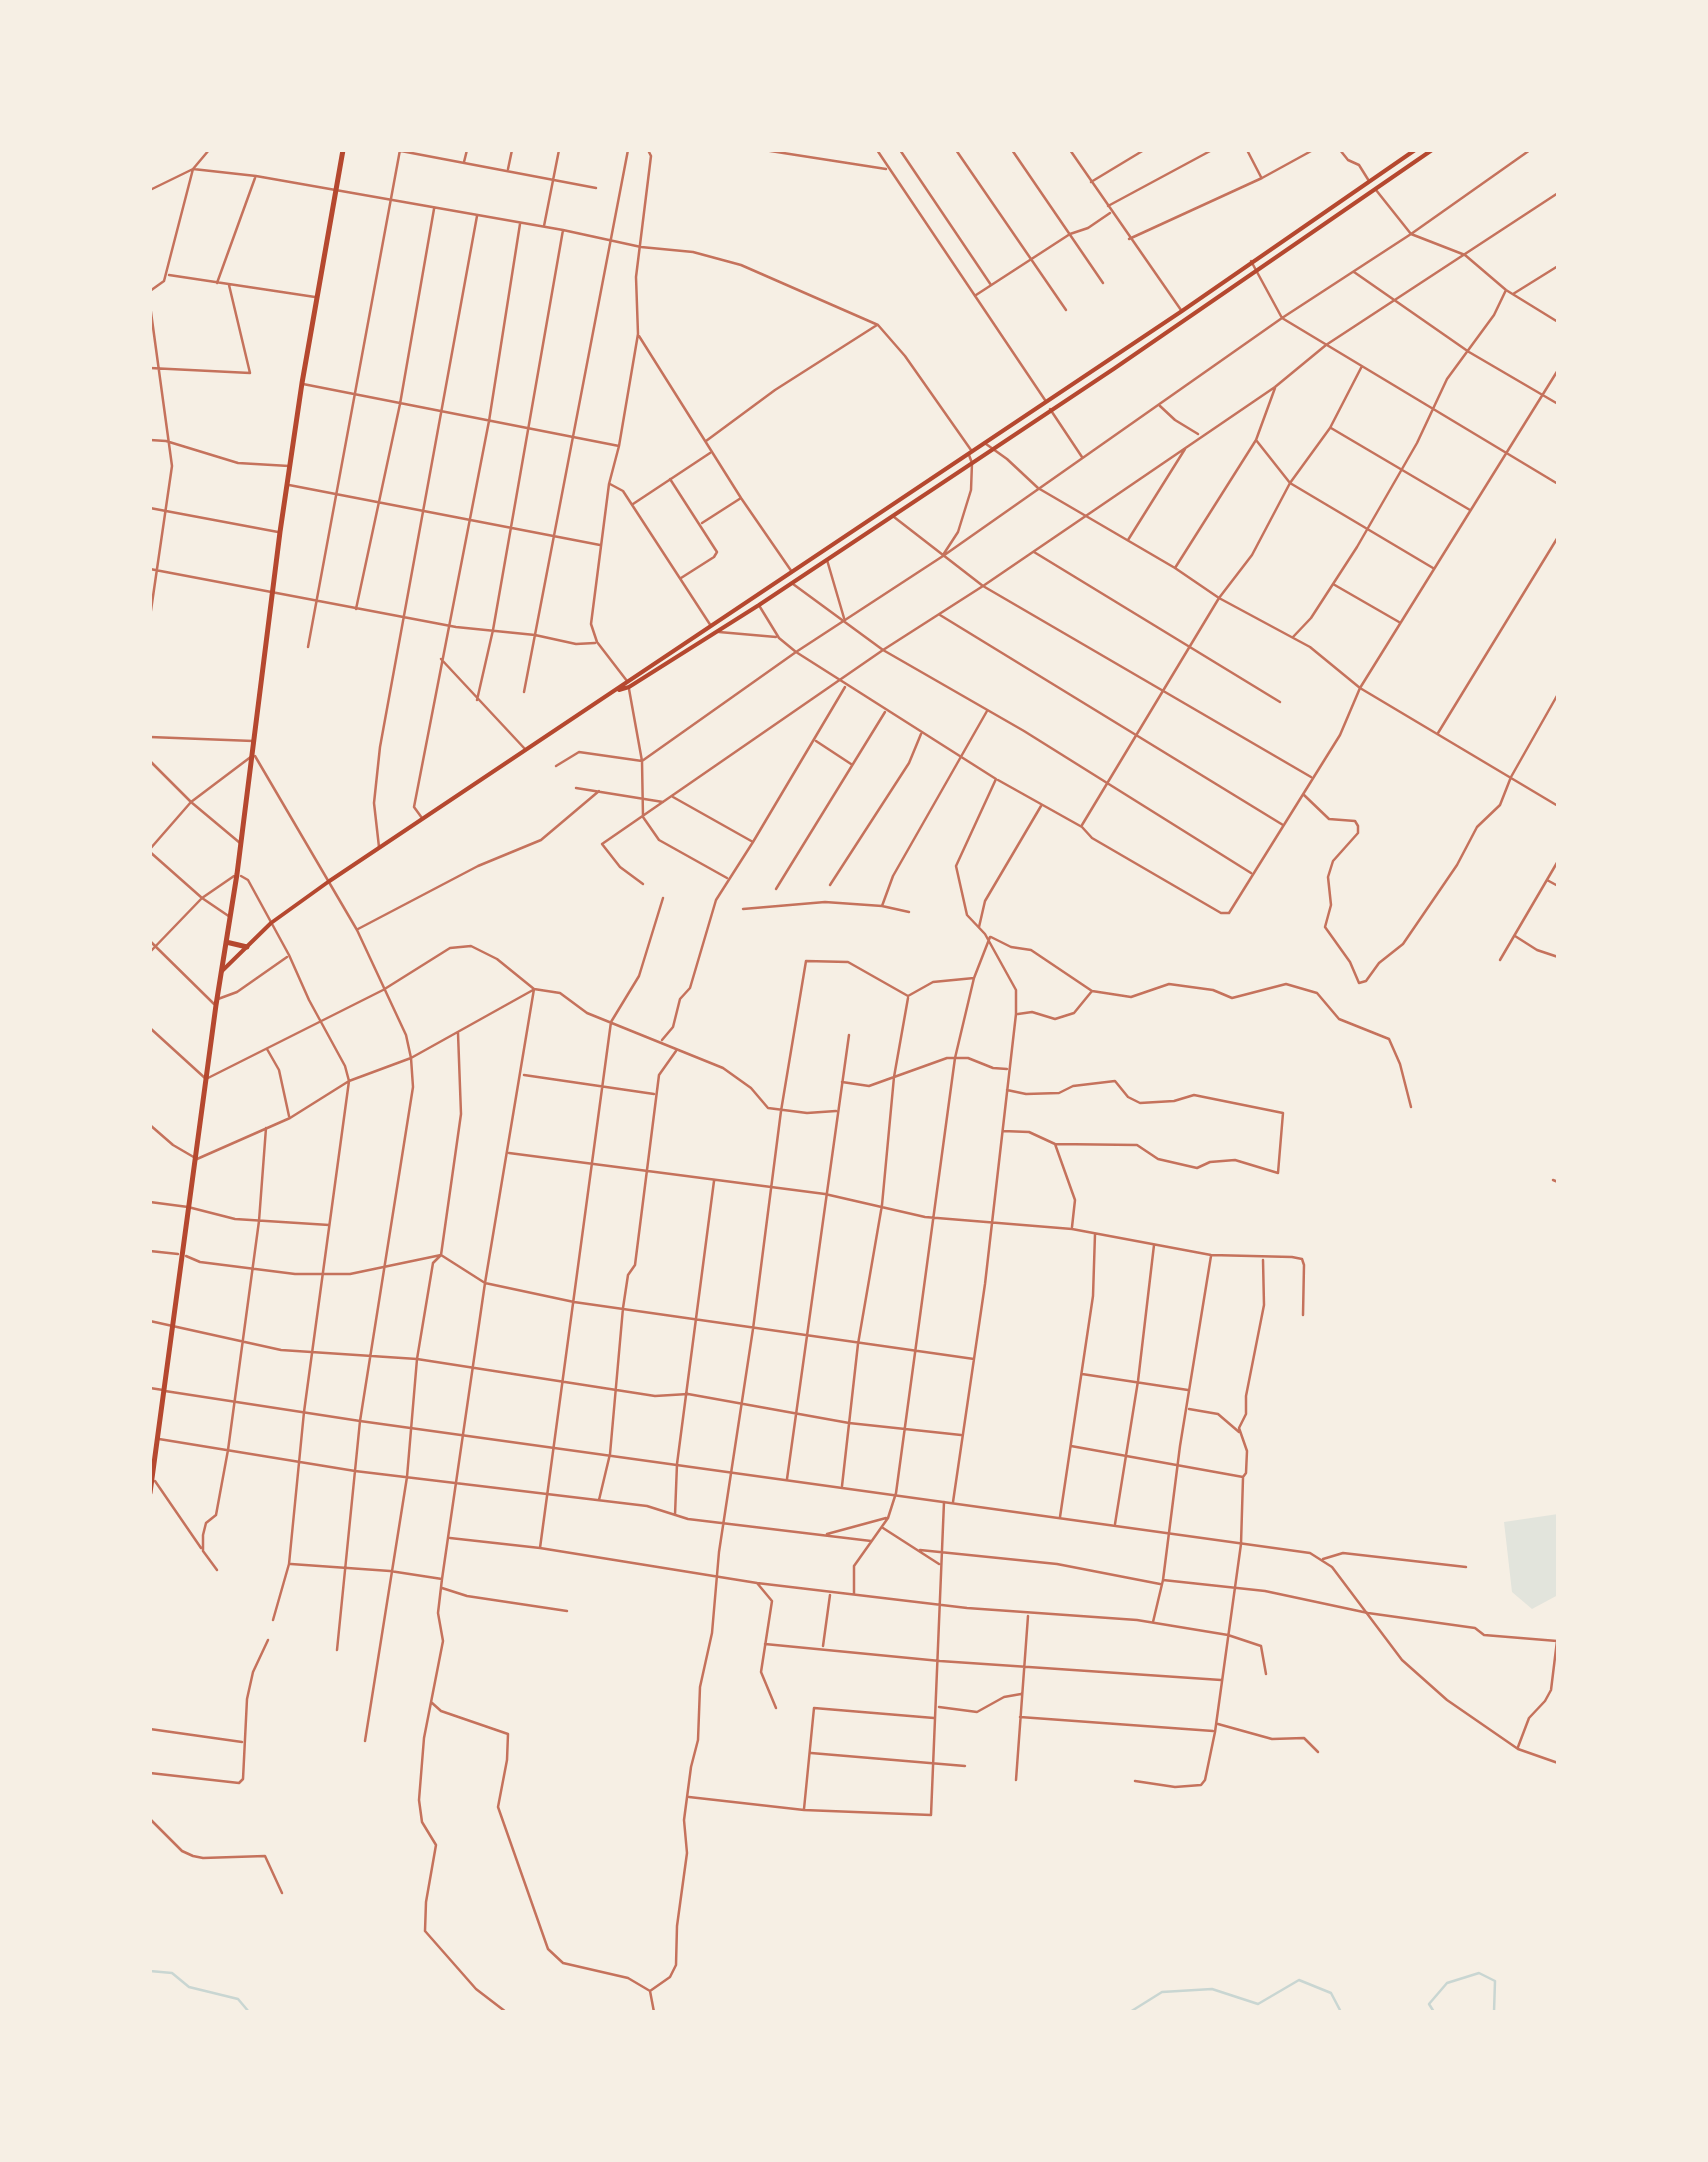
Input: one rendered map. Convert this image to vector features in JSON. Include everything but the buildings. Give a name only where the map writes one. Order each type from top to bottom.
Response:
[{"type":"highway","points":[[150,1493],[220,973],[237,874],[280,532],[343,150]]},
{"type":"highway","points":[[226,942],[247,946]]},
{"type":"main road","points":[[220,973],[272,923],[328,882],[1182,311],[1415,150]]},
{"type":"main road","points":[[614,691],[629,687],[759,606],[1432,150]]},
{"type":"main road","points":[[1182,311],[1187,318]]},
{"type":"street","points":[[150,190],[193,169],[209,150]]},
{"type":"street","points":[[308,647],[400,150],[596,188]]},
{"type":"street","points":[[464,162],[467,150]]},
{"type":"street","points":[[508,170],[512,150]]},
{"type":"street","points":[[544,226],[559,150]]},
{"type":"street","points":[[524,692],[608,238],[628,150]]},
{"type":"street","points":[[648,150],[651,156],[636,277],[638,334],[609,484],[591,624],[596,642],[629,687],[642,761],[643,817],[659,840],[728,878]]},
{"type":"street","points":[[764,150],[889,169]]},
{"type":"street","points":[[877,150],[1046,400]]},
{"type":"street","points":[[900,150],[991,286]]},
{"type":"street","points":[[956,150],[1066,310]]},
{"type":"street","points":[[1012,150],[1103,283]]},
{"type":"street","points":[[1070,150],[1182,311]]},
{"type":"street","points":[[1091,182],[1144,150]]},
{"type":"street","points":[[1107,206],[1212,150]]},
{"type":"street","points":[[1247,150],[1262,178]]},
{"type":"street","points":[[1129,239],[1313,150]]},
{"type":"street","points":[[1340,150],[1359,165],[1370,182]]},
{"type":"street","points":[[556,766],[579,752],[642,761],[1530,150]]},
{"type":"street","points":[[193,169],[477,214],[608,238],[641,248],[693,252],[741,265],[878,324],[905,356],[970,453],[971,490],[958,532],[943,556]]},
{"type":"street","points":[[150,291],[160,286],[167,274],[193,169]]},
{"type":"street","points":[[217,283],[256,176]]},
{"type":"street","points":[[1375,189],[1411,234],[1465,256],[1506,290],[1558,322]]},
{"type":"street","points":[[643,884],[620,868],[602,844],[882,650],[1275,387],[1326,345],[1558,193]]},
{"type":"street","points":[[356,610],[400,404],[434,208]]},
{"type":"street","points":[[975,296],[1111,212]]},
{"type":"street","points":[[379,847],[374,802],[376,772],[477,214]]},
{"type":"street","points":[[422,818],[414,806],[488,421],[520,223]]},
{"type":"street","points":[[477,700],[530,428],[563,230]]},
{"type":"street","points":[[1251,261],[1282,318],[1558,484]]},
{"type":"street","points":[[1513,294],[1558,266]]},
{"type":"street","points":[[1352,272],[1469,352],[1558,404]]},
{"type":"street","points":[[167,274],[316,298]]},
{"type":"street","points":[[150,368],[250,373],[230,285]]},
{"type":"street","points":[[1293,637],[1333,584],[1417,443],[1447,379],[1494,316],[1506,290]]},
{"type":"street","points":[[150,305],[172,466],[150,617]]},
{"type":"street","points":[[706,442],[774,390],[878,324]]},
{"type":"street","points":[[638,334],[740,498],[792,572]]},
{"type":"street","points":[[1082,827],[1219,598],[1252,555],[1290,483],[1330,428],[1362,366]]},
{"type":"street","points":[[759,606],[780,638],[846,686],[1082,827],[1092,838],[1221,914],[1229,913],[1340,735],[1360,688],[1558,370]]},
{"type":"street","points":[[302,384],[619,446]]},
{"type":"street","points":[[1175,568],[1256,440],[1275,387]]},
{"type":"street","points":[[1159,405],[1200,435]]},
{"type":"street","points":[[1050,409],[1083,458]]},
{"type":"street","points":[[1330,428],[1471,511]]},
{"type":"street","points":[[150,440],[238,462],[290,466]]},
{"type":"street","points":[[1256,440],[1290,483],[1434,568]]},
{"type":"street","points":[[984,443],[1038,488],[1219,598],[1310,647],[1360,688],[1558,806]]},
{"type":"street","points":[[1128,541],[1186,446]]},
{"type":"street","points":[[632,505],[711,452]]},
{"type":"street","points":[[670,479],[716,552],[680,579]]},
{"type":"street","points":[[609,484],[624,491],[711,626]]},
{"type":"street","points":[[288,485],[600,545]]},
{"type":"street","points":[[700,524],[740,498]]},
{"type":"street","points":[[150,508],[280,532]]},
{"type":"street","points":[[892,516],[983,586],[1312,778]]},
{"type":"street","points":[[1438,734],[1558,536]]},
{"type":"street","points":[[1033,552],[1280,702]]},
{"type":"street","points":[[826,560],[844,620]]},
{"type":"street","points":[[150,570],[446,625],[576,644],[596,642]]},
{"type":"street","points":[[792,583],[882,650],[988,710],[1253,874]]},
{"type":"street","points":[[1333,584],[1400,623]]},
{"type":"street","points":[[938,614],[1284,825]]},
{"type":"street","points":[[718,632],[780,638]]},
{"type":"street","points":[[440,658],[525,749]]},
{"type":"street","points":[[661,1042],[673,1026],[680,999],[690,988],[716,902],[728,878],[754,842],[846,686]]},
{"type":"street","points":[[1304,794],[1320,814],[1355,821],[1358,826],[1358,833],[1333,861],[1328,878],[1331,905],[1325,928],[1350,962],[1359,983],[1366,981],[1379,963],[1403,944],[1458,865],[1477,827],[1500,805],[1511,777],[1558,694]]},
{"type":"street","points":[[882,906],[893,876],[988,710]]},
{"type":"street","points":[[776,889],[886,711]]},
{"type":"street","points":[[830,885],[909,763],[922,733]]},
{"type":"street","points":[[150,736],[254,741]]},
{"type":"street","points":[[814,740],[852,765]]},
{"type":"street","points":[[230,917],[202,898],[150,850],[191,802],[252,754],[357,930],[406,1035],[411,1058],[413,1087],[360,1421],[337,1650]]},
{"type":"street","points":[[150,761],[241,844]]},
{"type":"street","points":[[953,1502],[994,1221],[1005,1089],[1016,1014],[1016,990],[989,939],[967,915],[956,866],[996,779]]},
{"type":"street","points":[[576,788],[663,802]]},
{"type":"street","points":[[357,930],[478,866],[540,840],[599,791]]},
{"type":"street","points":[[672,796],[754,842]]},
{"type":"street","points":[[979,928],[984,901],[1042,805]]},
{"type":"street","points":[[1500,960],[1558,861]]},
{"type":"street","points":[[150,952],[202,898],[237,874],[248,880],[345,1066],[349,1081],[304,1412],[289,1564],[273,1620]]},
{"type":"street","points":[[1547,880],[1558,886]]},
{"type":"street","points":[[540,1548],[611,1022],[639,976],[662,898]]},
{"type":"street","points":[[743,910],[825,902],[909,912]]},
{"type":"street","points":[[1514,936],[1558,957]]},
{"type":"street","points":[[854,1594],[854,1566],[888,1518],[896,1494],[955,1058],[974,978],[989,939]]},
{"type":"street","points":[[989,939],[1030,950],[1092,990],[1131,997],[1169,984],[1214,990],[1232,998],[1286,984],[1317,993],[1338,1018],[1390,1039],[1411,1107]]},
{"type":"street","points":[[150,941],[216,1003],[289,956]]},
{"type":"street","points":[[150,1028],[206,1079],[383,990],[461,944],[497,959],[534,989],[560,993],[587,1013],[723,1068],[751,1088],[768,1108],[836,1111]]},
{"type":"street","points":[[650,1992],[670,1977],[676,1965],[677,1926],[688,1853],[684,1820],[698,1740],[700,1687],[712,1634],[780,1111],[806,961],[848,962],[908,996]]},
{"type":"street","points":[[908,996],[934,982],[974,978]]},
{"type":"street","points":[[150,1125],[173,1146],[197,1159],[290,1118],[349,1081],[411,1058],[534,989]]},
{"type":"street","points":[[506,2012],[476,1989],[425,1931],[436,1845],[422,1822],[418,1800],[430,1701],[443,1641],[438,1612],[472,1368],[534,989]]},
{"type":"street","points":[[1016,1014],[1032,1012],[1055,1019],[1074,1013],[1092,990]]},
{"type":"street","points":[[842,1486],[858,1344],[882,1206],[894,1076],[908,996]]},
{"type":"street","points":[[365,1741],[407,1477],[417,1359],[434,1263],[441,1256],[462,1114],[458,1033]]},
{"type":"street","points":[[787,1479],[849,1035]]},
{"type":"street","points":[[267,1048],[279,1070],[290,1118]]},
{"type":"street","points":[[599,1500],[610,1454],[623,1308],[628,1275],[635,1265],[658,1074],[676,1050]]},
{"type":"street","points":[[841,1082],[869,1086],[955,1058],[1008,1069]]},
{"type":"street","points":[[521,1074],[656,1095]]},
{"type":"street","points":[[1002,1130],[1028,1132],[1055,1144],[1137,1145],[1158,1159],[1197,1168],[1210,1162],[1234,1160],[1278,1173],[1284,1113],[1194,1095],[1174,1101],[1140,1102],[1128,1096],[1115,1080],[1074,1086],[1059,1093],[1026,1094],[1005,1089]]},
{"type":"street","points":[[204,1551],[204,1529],[216,1514],[228,1450],[259,1221],[266,1128]]},
{"type":"street","points":[[1055,1144],[1075,1200],[1072,1228]]},
{"type":"street","points":[[508,1152],[825,1194],[935,1218],[1072,1228],[1211,1255],[1302,1259],[1302,1315]]},
{"type":"street","points":[[675,1516],[677,1464],[714,1180]]},
{"type":"street","points":[[150,1202],[188,1206],[234,1220],[330,1226]]},
{"type":"street","points":[[1060,1517],[1093,1296],[1095,1232]]},
{"type":"street","points":[[1115,1526],[1154,1244]]},
{"type":"street","points":[[150,1251],[182,1254],[200,1262],[295,1274],[350,1274],[441,1256],[485,1282],[574,1302],[974,1359]]},
{"type":"street","points":[[1153,1622],[1211,1255]]},
{"type":"street","points":[[1135,1781],[1175,1787],[1200,1785],[1210,1762],[1241,1544],[1243,1476],[1248,1458],[1240,1432],[1264,1305],[1263,1256]]},
{"type":"street","points":[[150,1321],[281,1350],[417,1359],[656,1396],[688,1394],[849,1423],[962,1436]]},
{"type":"street","points":[[1081,1374],[1190,1390]]},
{"type":"street","points":[[150,1388],[360,1421],[1294,1550],[1322,1559],[1332,1567],[1402,1660],[1447,1700],[1518,1749],[1558,1763]]},
{"type":"street","points":[[1186,1409],[1218,1414],[1240,1432]]},
{"type":"street","points":[[157,1439],[355,1471],[647,1506],[675,1516],[724,1524],[871,1542]]},
{"type":"street","points":[[1071,1446],[1243,1476]]},
{"type":"street","points":[[151,1477],[217,1570]]},
{"type":"street","points":[[687,1797],[804,1810],[931,1815],[944,1501]]},
{"type":"street","points":[[822,1536],[888,1518]]},
{"type":"street","points":[[881,1527],[940,1565]]},
{"type":"street","points":[[448,1538],[540,1548],[830,1594],[1153,1622],[1228,1635],[1261,1646],[1266,1674]]},
{"type":"street","points":[[920,1550],[1235,1588],[1475,1628],[1484,1635],[1558,1641],[1551,1690],[1528,1718],[1518,1749]]},
{"type":"street","points":[[1322,1559],[1343,1554],[1466,1567]]},
{"type":"street","points":[[289,1564],[442,1579]]},
{"type":"street","points":[[757,1583],[772,1602],[761,1672],[776,1708]]},
{"type":"street","points":[[441,1588],[467,1596],[567,1611]]},
{"type":"street","points":[[822,1650],[830,1594]]},
{"type":"street","points":[[1016,1780],[1028,1614]]},
{"type":"street","points":[[150,1774],[239,1783],[244,1779],[243,1742],[253,1672],[268,1640]]},
{"type":"street","points":[[765,1644],[940,1661],[1221,1680]]},
{"type":"street","points":[[937,1706],[977,1712],[1004,1697],[1021,1694]]},
{"type":"street","points":[[430,1701],[441,1711],[508,1734],[498,1807],[548,1949],[563,1963],[628,1978],[650,1992],[654,2012]]},
{"type":"street","points":[[804,1810],[814,1708],[936,1718]]},
{"type":"street","points":[[1020,1717],[1215,1732]]},
{"type":"street","points":[[1216,1724],[1272,1739],[1304,1738],[1318,1752]]},
{"type":"street","points":[[150,1729],[243,1742]]},
{"type":"street","points":[[809,1753],[965,1766]]},
{"type":"street","points":[[150,1819],[182,1851],[193,1856],[264,1856],[282,1894]]},
{"type":"shaded area","points":[[1558,1514],[1558,1595],[1532,1609],[1512,1592],[1504,1522]]},
{"type":"waterway","points":[[150,1971],[172,1973],[189,1987],[238,1999],[249,2012]]},
{"type":"waterway","points":[[1434,2012],[1429,2004],[1447,1983],[1479,1973],[1495,1981],[1494,2012]]},
{"type":"waterway","points":[[1130,2012],[1162,1992],[1212,1989],[1258,2004],[1299,1980],[1331,1993],[1341,2012]]}]
